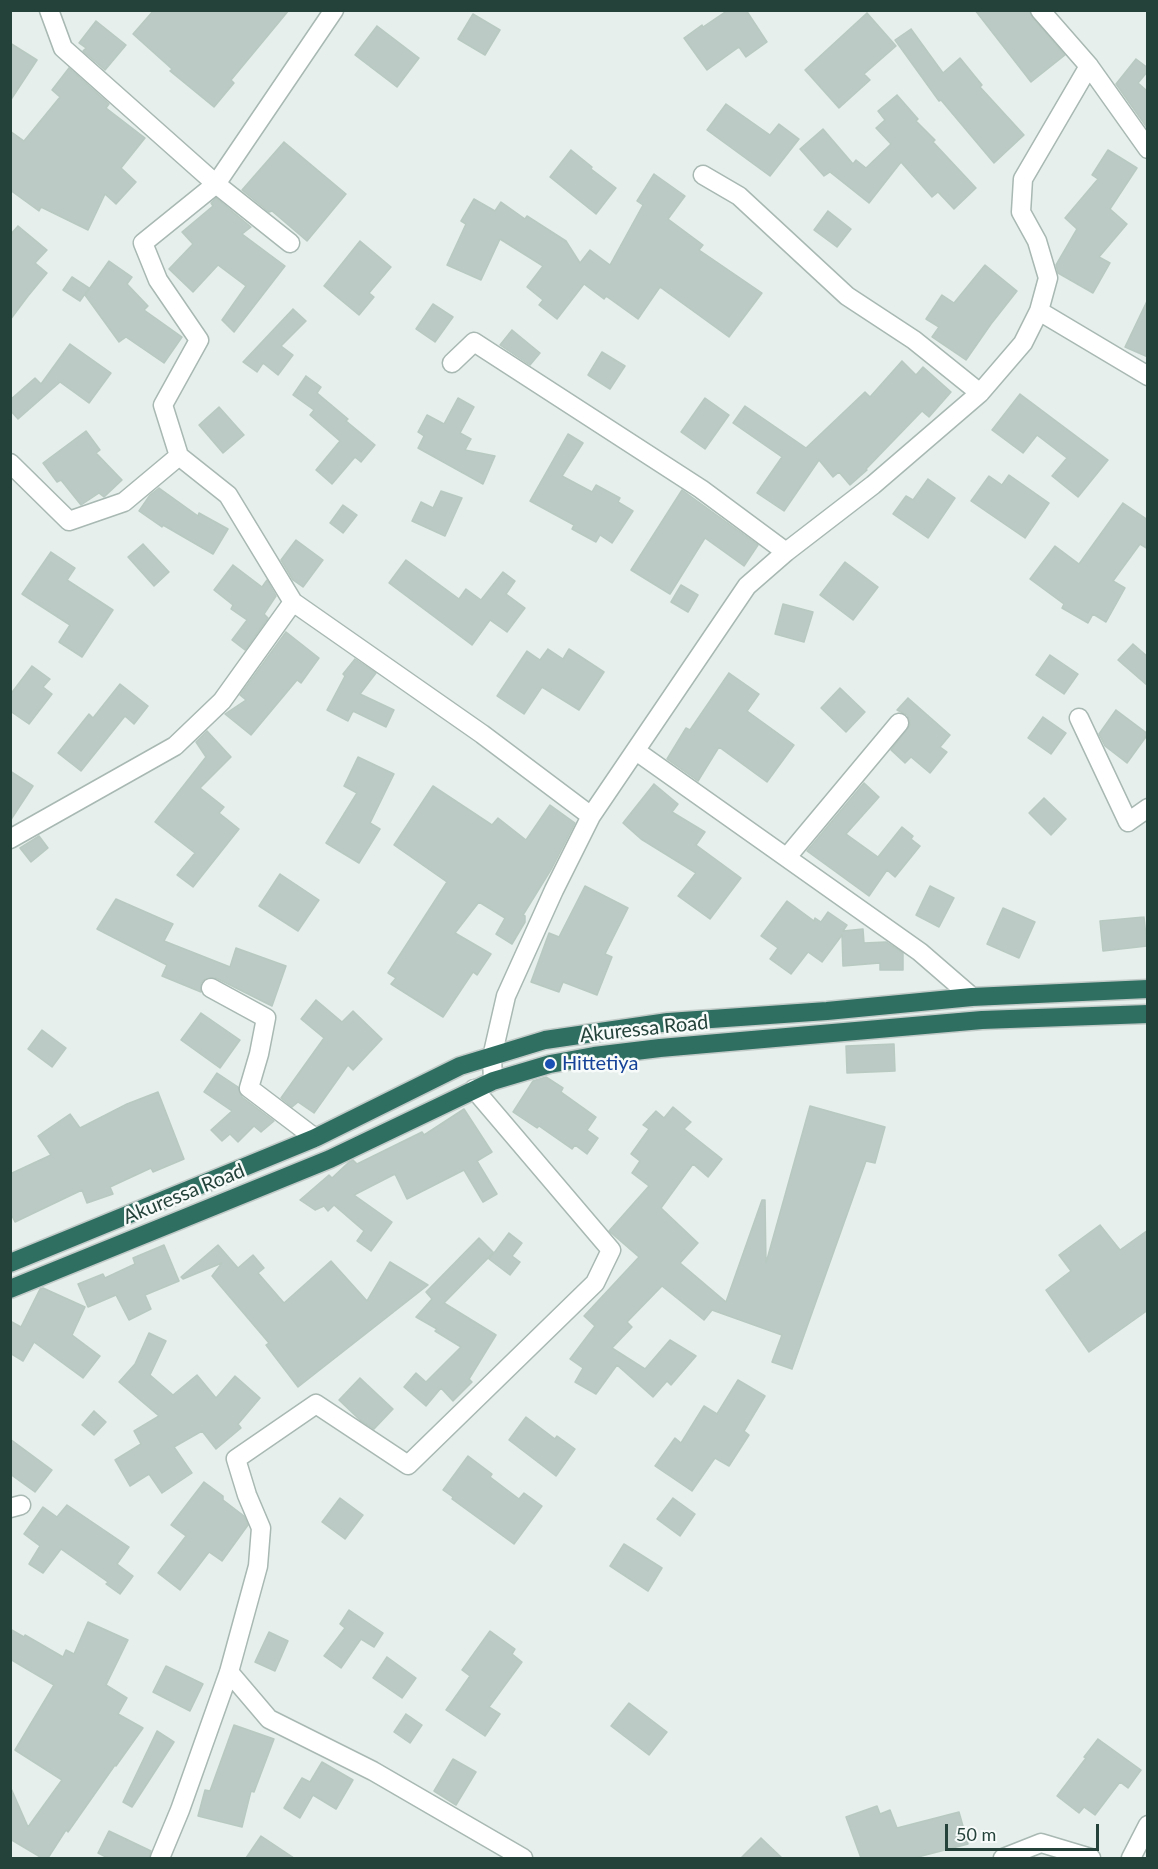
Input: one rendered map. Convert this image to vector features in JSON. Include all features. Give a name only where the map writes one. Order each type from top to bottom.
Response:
[{"type":"highway","name":"Akuressa Road","points":[[10,1263],[315,1138],[460,1066],[545,1040],[668,1022],[972,998],[1148,989]]},
{"type":"highway","name":"Akuressa Road","points":[[10,1289],[330,1159],[493,1081],[550,1064],[660,1048],[982,1020],[1148,1014]]},
{"type":"street","points":[[49,10],[63,48],[216,184],[290,243]]},
{"type":"street","points":[[334,10],[216,184],[143,243],[158,280],[199,340],[163,405],[179,456],[228,495],[293,602],[482,734],[591,816]]},
{"type":"street","points":[[1040,10],[1089,66],[1148,149]]},
{"type":"street","points":[[493,1081],[492,1057],[506,996],[554,890],[591,816],[747,586],[786,552],[873,485],[980,393],[1023,343],[1039,311],[1048,278],[1037,241],[1022,212],[1023,179],[1089,66]]},
{"type":"street","points":[[703,175],[739,196],[847,296],[914,340],[980,393]]},
{"type":"street","points":[[1039,311],[1148,376]]},
{"type":"street","points":[[452,363],[474,342],[701,489],[786,552]]},
{"type":"street","points":[[10,463],[69,521],[124,502],[179,456]]},
{"type":"street","points":[[10,839],[175,746],[222,701],[293,602]]},
{"type":"street","points":[[1079,718],[1128,822],[1148,808]]},
{"type":"street","points":[[787,857],[899,723]]},
{"type":"street","points":[[636,751],[920,952],[972,998]]},
{"type":"street","points":[[211,988],[266,1018],[249,1088],[315,1138]]},
{"type":"street","points":[[160,1858],[180,1810],[229,1672],[258,1566],[261,1528],[247,1495],[236,1459],[316,1404],[408,1465],[596,1283],[611,1250],[474,1089]]},
{"type":"street","points":[[229,1672],[269,1719],[373,1771],[523,1858]]},
{"type":"street","points":[[1131,1858],[1148,1825]]},
{"type":"street","points":[[1003,1858],[1041,1843],[1091,1858]]},
{"type":"building","points":[[154,10],[289,10],[231,80],[234,83],[214,107],[170,71],[172,69],[133,34]]},
{"type":"building","points":[[728,10],[746,10],[767,42],[746,57],[739,47],[707,70],[684,38]]},
{"type":"building","points":[[975,10],[1029,10],[1032,17],[1065,55],[1031,82]]},
{"type":"building","points":[[867,13],[896,46],[864,74],[870,80],[839,108],[805,70]]},
{"type":"building","points":[[473,14],[500,30],[485,55],[458,39]]},
{"type":"building","points":[[96,21],[126,45],[105,70],[83,51],[86,48],[79,43]]},
{"type":"building","points":[[377,26],[419,58],[397,87],[355,55]]},
{"type":"building","points":[[911,29],[943,73],[960,58],[982,85],[980,87],[1024,135],[994,163],[941,100],[939,101],[895,40]]},
{"type":"building","points":[[10,43],[37,60],[10,101]]},
{"type":"building","points":[[1136,59],[1148,68],[1138,83],[1146,90],[1148,88],[1148,129],[1116,84]]},
{"type":"building","points":[[69,68],[109,104],[106,108],[145,138],[121,168],[136,182],[116,204],[105,194],[88,230],[41,207],[39,211],[10,190],[10,131],[24,141],[60,97],[52,90]]},
{"type":"building","points":[[897,95],[918,119],[916,121],[935,140],[933,142],[976,188],[954,209],[938,192],[932,197],[901,162],[869,203],[830,172],[824,176],[800,149],[823,129],[853,164],[856,160],[866,168],[891,144],[876,128],[885,120],[878,111]]},
{"type":"building","points":[[726,104],[770,135],[779,124],[799,139],[770,176],[707,130]]},
{"type":"building","points":[[284,142],[346,194],[307,241],[272,211],[269,212],[242,190]]},
{"type":"building","points":[[571,150],[616,188],[596,214],[550,177]]},
{"type":"building","points":[[1108,150],[1137,168],[1110,209],[1127,224],[1099,257],[1110,263],[1093,293],[1058,273],[1056,265],[1077,229],[1065,218],[1098,179],[1092,175]]},
{"type":"building","points":[[654,174],[685,196],[668,219],[703,245],[699,250],[762,293],[729,337],[660,287],[638,319],[606,296],[604,299],[584,284],[557,319],[539,305],[543,300],[527,287],[543,266],[500,239],[481,280],[447,265],[466,224],[461,221],[474,199],[495,211],[501,202],[525,219],[527,216],[566,241],[580,263],[590,250],[610,265],[643,205],[637,201]]},
{"type":"building","points":[[216,198],[251,227],[242,234],[285,266],[234,332],[222,320],[246,286],[218,265],[193,292],[169,269],[193,244],[182,232],[213,206],[211,203]]},
{"type":"building","points":[[828,211],[851,229],[837,247],[814,230]]},
{"type":"building","points":[[18,226],[47,250],[35,263],[47,273],[10,320],[10,235]]},
{"type":"building","points":[[360,241],[391,267],[369,293],[374,297],[359,315],[324,286]]},
{"type":"building","points":[[109,261],[132,277],[127,284],[148,306],[144,310],[182,337],[164,363],[126,337],[119,342],[85,295]]},
{"type":"building","points":[[985,265],[1017,291],[966,360],[932,337],[939,327],[926,319],[942,295],[954,303]]},
{"type":"building","points":[[72,277],[89,288],[80,301],[63,290]]},
{"type":"building","points":[[1148,299],[1148,357],[1125,347]]},
{"type":"building","points":[[433,304],[453,317],[435,342],[416,329]]},
{"type":"building","points":[[293,309],[306,321],[281,346],[293,355],[278,375],[263,363],[257,372],[243,362]]},
{"type":"building","points":[[512,330],[540,353],[530,365],[500,345]]},
{"type":"building","points":[[70,344],[111,373],[89,403],[60,382],[18,419],[10,410],[10,400],[35,378],[41,384]]},
{"type":"building","points":[[602,352],[625,366],[610,389],[588,375]]},
{"type":"building","points":[[902,361],[916,375],[923,367],[951,392],[929,417],[922,411],[850,485],[839,472],[833,477],[819,460],[784,511],[757,493],[782,457],[733,423],[745,406],[806,448],[865,392],[870,397]]},
{"type":"building","points":[[306,376],[321,387],[317,393],[375,445],[361,462],[355,457],[332,484],[316,470],[340,441],[310,415],[314,410],[293,395]]},
{"type":"building","points":[[1020,394],[1108,460],[1078,497],[1052,476],[1067,458],[1037,435],[1023,453],[992,430]]},
{"type":"building","points":[[458,398],[474,407],[460,433],[471,439],[465,450],[495,456],[483,484],[418,448],[424,436],[418,432],[427,415],[444,424]]},
{"type":"building","points":[[705,398],[729,415],[705,449],[681,432]]},
{"type":"building","points":[[219,407],[244,435],[223,453],[199,425]]},
{"type":"building","points":[[86,431],[100,450],[96,453],[122,480],[104,497],[99,493],[81,505],[61,480],[57,482],[43,463]]},
{"type":"building","points":[[568,434],[583,443],[562,476],[592,492],[596,485],[620,498],[618,502],[633,511],[612,543],[600,535],[596,542],[572,529],[574,525],[530,501]]},
{"type":"building","points":[[1009,475],[1049,503],[1025,538],[971,501],[989,476],[1002,485]]},
{"type":"building","points":[[928,479],[955,498],[928,538],[893,514],[906,496],[913,500]]},
{"type":"building","points":[[159,488],[198,516],[199,513],[228,529],[213,554],[163,525],[162,527],[139,511],[150,495]]},
{"type":"building","points":[[682,490],[758,545],[744,566],[705,538],[670,594],[631,570]]},
{"type":"building","points":[[441,491],[462,498],[445,536],[412,521],[421,502],[433,508]]},
{"type":"building","points":[[1123,503],[1148,520],[1148,549],[1140,544],[1113,581],[1125,588],[1106,622],[1093,614],[1088,623],[1062,608],[1064,604],[1030,579],[1055,546],[1079,564]]},
{"type":"building","points":[[343,505],[357,515],[343,533],[330,523]]},
{"type":"building","points":[[296,540],[323,560],[303,587],[293,580],[281,560]]},
{"type":"building","points":[[143,544],[169,572],[154,586],[128,557]]},
{"type":"building","points":[[51,552],[75,568],[67,580],[113,610],[82,657],[59,642],[70,625],[22,594]]},
{"type":"building","points":[[406,560],[459,599],[466,589],[481,600],[503,572],[515,581],[506,594],[525,608],[507,632],[490,620],[472,645],[389,583]]},
{"type":"building","points":[[845,562],[878,587],[853,620],[820,595]]},
{"type":"building","points":[[233,565],[262,587],[267,580],[276,596],[264,614],[268,618],[245,650],[232,640],[247,620],[231,609],[233,605],[214,590]]},
{"type":"building","points":[[681,585],[698,595],[688,612],[671,602]]},
{"type":"building","points":[[783,604],[813,612],[804,642],[775,634]]},
{"type":"building","points":[[286,632],[319,658],[301,683],[297,680],[251,735],[225,714],[246,700],[240,695]]},
{"type":"building","points":[[1133,644],[1148,657],[1148,686],[1118,660]]},
{"type":"building","points":[[548,649],[563,659],[569,649],[604,672],[579,710],[542,687],[524,714],[497,696],[527,651],[540,660]]},
{"type":"building","points":[[1050,655],[1078,674],[1064,694],[1036,675]]},
{"type":"building","points":[[355,659],[376,673],[360,694],[394,710],[386,727],[353,711],[348,721],[327,710],[345,676],[343,674]]},
{"type":"building","points":[[32,666],[50,679],[43,687],[52,694],[29,724],[10,711],[10,695]]},
{"type":"building","points":[[729,673],[759,694],[747,711],[794,745],[767,782],[719,747],[698,781],[667,759],[686,728],[690,730]]},
{"type":"building","points":[[120,684],[148,706],[134,724],[125,716],[81,771],[58,753],[89,714],[93,718]]},
{"type":"building","points":[[840,688],[865,712],[846,732],[821,708]]},
{"type":"building","points":[[908,698],[950,735],[940,747],[947,752],[930,773],[911,757],[905,763],[891,750],[910,725],[907,715],[897,710]]},
{"type":"building","points":[[1116,710],[1148,734],[1127,763],[1105,746],[1099,734]]},
{"type":"building","points":[[1043,717],[1066,733],[1051,754],[1028,738]]},
{"type":"building","points":[[207,731],[231,757],[200,788],[224,807],[219,813],[239,829],[193,887],[177,875],[195,853],[155,822],[206,757],[196,742]]},
{"type":"building","points":[[358,757],[394,774],[370,823],[380,829],[359,863],[326,843],[357,793],[344,786]]},
{"type":"building","points":[[10,771],[33,786],[10,821]]},
{"type":"building","points":[[864,783],[879,797],[846,834],[878,857],[902,827],[920,846],[895,877],[887,870],[869,896],[807,851]]},
{"type":"building","points":[[654,784],[678,804],[672,812],[705,832],[696,845],[741,878],[710,919],[678,896],[696,873],[641,839],[623,823]]},
{"type":"building","points":[[433,786],[492,825],[498,818],[526,840],[550,805],[575,823],[552,868],[523,915],[525,922],[512,944],[496,934],[505,918],[479,902],[455,933],[491,954],[477,975],[473,972],[443,1017],[391,984],[396,978],[388,973],[447,882],[394,845]]},
{"type":"building","points":[[1044,798],[1066,819],[1051,835],[1029,813]]},
{"type":"building","points":[[39,836],[48,848],[31,862],[20,848]]},
{"type":"building","points":[[280,874],[319,900],[298,931],[259,906]]},
{"type":"building","points":[[585,886],[628,908],[605,954],[612,957],[597,995],[563,982],[559,992],[531,982],[549,933],[559,937]]},
{"type":"building","points":[[930,886],[954,898],[939,927],[916,915]]},
{"type":"building","points":[[116,899],[173,924],[164,941],[230,967],[236,948],[286,966],[272,1006],[216,978],[205,979],[201,983],[201,992],[162,976],[167,965],[97,929]]},
{"type":"building","points":[[787,901],[814,921],[815,918],[821,922],[828,912],[847,925],[843,931],[863,929],[864,943],[886,942],[903,953],[903,970],[880,970],[880,963],[843,966],[842,935],[822,962],[808,952],[791,974],[770,959],[778,948],[761,936]]},
{"type":"building","points":[[1003,908],[1035,922],[1019,958],[987,944]]},
{"type":"building","points":[[1144,917],[1147,946],[1103,951],[1100,921]]},
{"type":"building","points":[[316,1000],[342,1022],[353,1011],[382,1039],[353,1070],[348,1065],[314,1113],[298,1102],[292,1107],[281,1098],[324,1038],[301,1019]]},
{"type":"building","points":[[201,1013],[240,1040],[220,1068],[181,1040]]},
{"type":"building","points":[[42,1030],[66,1048],[52,1067],[28,1049]]},
{"type":"building","points":[[894,1044],[895,1071],[847,1073],[846,1046]]},
{"type":"building","points":[[217,1073],[238,1087],[242,1097],[274,1121],[261,1132],[254,1126],[238,1142],[230,1134],[222,1141],[211,1130],[232,1111],[204,1092]]},
{"type":"building","points":[[546,1077],[563,1088],[561,1092],[596,1117],[587,1130],[598,1138],[587,1154],[575,1145],[572,1149],[539,1126],[537,1128],[513,1112],[533,1081]]},
{"type":"building","points":[[158,1092],[184,1159],[153,1172],[151,1168],[110,1187],[113,1194],[87,1203],[82,1190],[15,1222],[10,1212],[10,1174],[51,1155],[38,1136],[70,1114],[80,1128],[127,1104]]},
{"type":"building","points":[[810,1106],[885,1127],[875,1163],[866,1161],[792,1369],[772,1362],[782,1335],[712,1310],[704,1320],[662,1286],[627,1322],[632,1327],[612,1348],[645,1369],[670,1340],[696,1356],[671,1385],[667,1381],[653,1397],[617,1365],[596,1394],[575,1382],[583,1368],[570,1359],[595,1326],[584,1316],[639,1257],[609,1231],[649,1186],[632,1173],[640,1161],[631,1154],[649,1129],[643,1125],[656,1111],[664,1118],[673,1107],[691,1122],[684,1129],[722,1159],[708,1177],[693,1164],[661,1208],[698,1243],[680,1263],[726,1302],[762,1200],[765,1200],[766,1263]]},
{"type":"building","points":[[464,1109],[492,1152],[477,1161],[497,1194],[483,1202],[464,1170],[407,1199],[395,1174],[354,1195],[392,1222],[371,1251],[357,1241],[364,1231],[334,1205],[328,1211],[324,1206],[315,1210],[300,1200],[329,1175],[332,1178],[349,1162],[353,1160],[357,1164],[422,1132],[424,1135]]},
{"type":"building","points":[[1100,1225],[1120,1250],[1148,1230],[1148,1310],[1089,1352],[1046,1290],[1071,1271],[1059,1255]]},
{"type":"building","points":[[509,1233],[522,1243],[512,1256],[520,1262],[510,1275],[489,1259],[493,1253],[444,1303],[496,1335],[469,1379],[472,1382],[453,1401],[441,1388],[426,1406],[404,1387],[416,1373],[426,1382],[461,1347],[416,1317],[432,1299],[426,1292],[479,1238],[494,1253]]},
{"type":"building","points":[[164,1245],[179,1281],[145,1295],[151,1309],[129,1320],[116,1295],[88,1307],[78,1284],[103,1274],[105,1278],[135,1264],[133,1258]]},
{"type":"building","points":[[218,1245],[238,1268],[253,1255],[264,1268],[258,1273],[284,1303],[331,1261],[367,1301],[390,1262],[428,1285],[298,1387],[266,1345],[269,1343],[212,1276],[222,1263],[183,1279],[181,1277]]},
{"type":"building","points":[[43,1288],[85,1307],[72,1335],[100,1356],[83,1378],[34,1342],[23,1361],[10,1353],[10,1321],[21,1327],[40,1289]]},
{"type":"building","points":[[149,1333],[166,1341],[150,1375],[173,1395],[197,1375],[216,1398],[235,1376],[260,1398],[238,1424],[241,1428],[216,1449],[202,1431],[174,1447],[192,1473],[162,1493],[149,1474],[130,1486],[115,1460],[141,1444],[134,1431],[159,1416],[119,1382],[135,1364]]},
{"type":"building","points":[[360,1378],[393,1409],[374,1429],[360,1420],[339,1400]]},
{"type":"building","points":[[738,1380],[765,1396],[744,1431],[749,1435],[729,1466],[715,1458],[692,1491],[655,1466],[675,1438],[681,1443],[704,1406],[717,1414]]},
{"type":"building","points":[[94,1411],[106,1422],[94,1435],[82,1425]]},
{"type":"building","points":[[526,1417],[555,1439],[557,1436],[575,1449],[556,1476],[509,1440]]},
{"type":"building","points":[[10,1439],[52,1470],[35,1492],[10,1474]]},
{"type":"building","points":[[468,1456],[492,1474],[490,1477],[519,1499],[524,1493],[542,1506],[514,1544],[443,1490]]},
{"type":"building","points":[[204,1482],[244,1516],[248,1525],[222,1561],[209,1552],[180,1590],[158,1573],[186,1536],[171,1525]]},
{"type":"building","points":[[340,1498],[363,1515],[345,1539],[322,1522]]},
{"type":"building","points":[[673,1498],[695,1514],[680,1536],[657,1519]]},
{"type":"building","points":[[67,1505],[129,1547],[117,1564],[133,1576],[120,1594],[106,1584],[108,1582],[61,1549],[43,1573],[29,1564],[40,1546],[24,1534],[43,1507],[57,1517]]},
{"type":"building","points":[[624,1544],[662,1568],[648,1591],[610,1566]]},
{"type":"building","points":[[349,1610],[383,1633],[374,1647],[361,1639],[341,1668],[324,1656],[345,1628],[340,1624]]},
{"type":"building","points":[[88,1622],[128,1640],[106,1685],[127,1698],[118,1714],[143,1728],[68,1832],[66,1830],[48,1858],[42,1858],[10,1839],[10,1786],[28,1827],[62,1780],[15,1750],[54,1685],[10,1659],[10,1629],[63,1657],[66,1650],[74,1654]]},
{"type":"building","points":[[490,1631],[515,1649],[512,1654],[522,1662],[489,1707],[500,1714],[485,1736],[446,1710],[470,1676],[462,1670]]},
{"type":"building","points":[[269,1632],[288,1641],[275,1671],[255,1662]]},
{"type":"building","points":[[387,1657],[416,1678],[402,1698],[373,1678]]},
{"type":"building","points":[[166,1666],[203,1684],[190,1711],[153,1692]]},
{"type":"building","points":[[629,1703],[667,1732],[649,1755],[611,1726]]},
{"type":"building","points":[[406,1714],[422,1725],[410,1743],[394,1732]]},
{"type":"building","points":[[234,1725],[274,1739],[254,1792],[251,1791],[242,1827],[198,1816],[205,1790],[210,1791]]},
{"type":"building","points":[[157,1731],[174,1742],[132,1807],[123,1802]]},
{"type":"building","points":[[1098,1739],[1141,1770],[1128,1788],[1120,1782],[1095,1815],[1084,1807],[1079,1813],[1057,1796]]},
{"type":"building","points":[[453,1759],[476,1772],[456,1805],[434,1791]]},
{"type":"building","points":[[322,1762],[353,1780],[336,1809],[313,1795],[300,1818],[284,1808],[302,1778],[310,1782]]},
{"type":"building","points":[[877,1806],[880,1814],[890,1810],[897,1828],[959,1812],[968,1844],[914,1858],[861,1858],[846,1817]]},
{"type":"building","points":[[109,1831],[151,1851],[149,1858],[108,1858],[98,1853]]},
{"type":"building","points":[[261,1836],[294,1858],[246,1858]]},
{"type":"building","points":[[761,1838],[782,1858],[741,1858]]},
{"type":"place","name":"Hittetiya","points":[[550,1064]]}]
